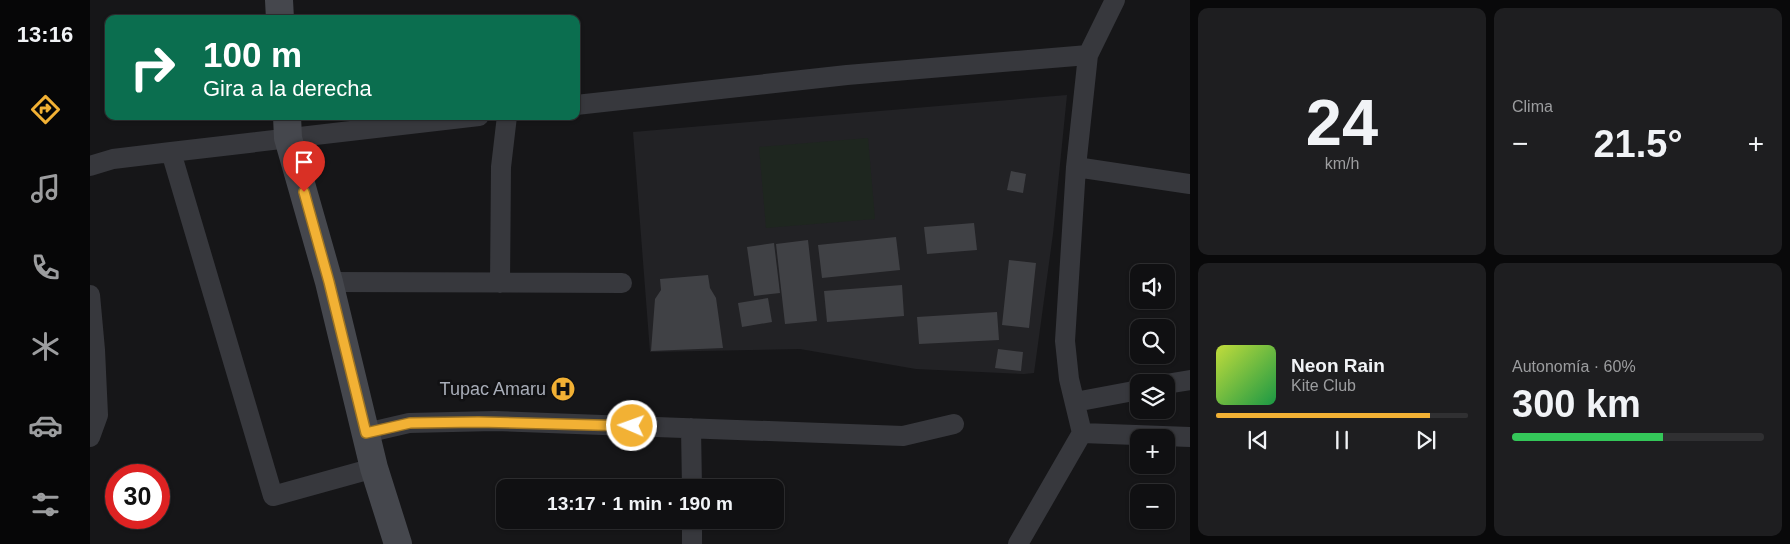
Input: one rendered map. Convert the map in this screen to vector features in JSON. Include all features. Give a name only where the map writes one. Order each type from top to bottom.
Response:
[{"type":"street","points":[[279,0],[280,15]]},
{"type":"street","points":[[1018,544],[1082,433],[1069,379],[1065,341],[1076,167],[1088,55],[1115,0]]},
{"type":"street","points":[[580,105],[847,75],[1088,55]]},
{"type":"street","points":[[90,166],[113,160],[171,152],[288,127],[410,120]]},
{"type":"street","points":[[500,283],[501,167],[507,120]]},
{"type":"street","points":[[288,127],[329,282],[374,468],[398,544]]},
{"type":"street","points":[[171,152],[273,496],[374,468]]},
{"type":"street","points":[[1076,167],[1190,184]]},
{"type":"street","points":[[329,282],[622,282]]},
{"type":"street","points":[[90,295],[98,415],[90,437]]},
{"type":"street","points":[[1175,382],[1190,380]]},
{"type":"street","points":[[1075,402],[1130,392]]},
{"type":"street","points":[[366,433],[410,423],[496,421],[903,436],[954,424]]},
{"type":"street","points":[[691,428],[692,479]]},
{"type":"street","points":[[1082,433],[1190,437]]},
{"type":"street","points":[[692,529],[692,544]]},
{"type":"shaded area","points":[[1067,95],[1053,234],[1034,373],[916,369],[800,349],[650,352],[633,132]]},
{"type":"shaded area","points":[[868,138],[875,219],[766,228],[759,147]]},
{"type":"building","points":[[1011,171],[1026,174],[1023,193],[1007,190]]},
{"type":"building","points":[[974,223],[977,250],[927,254],[924,227]]},
{"type":"building","points":[[896,237],[900,270],[822,278],[818,245]]},
{"type":"building","points":[[808,240],[817,321],[785,324],[776,244]]},
{"type":"building","points":[[774,243],[780,293],[754,296],[747,247]]},
{"type":"building","points":[[1009,260],[1036,263],[1029,328],[1002,325]]},
{"type":"building","points":[[708,275],[710,288],[716,298],[723,348],[651,351],[655,299],[661,290],[660,279]]},
{"type":"building","points":[[902,285],[904,316],[827,322],[824,291]]},
{"type":"building","points":[[768,298],[772,322],[742,327],[738,303]]},
{"type":"building","points":[[997,312],[999,340],[919,344],[917,317]]},
{"type":"building","points":[[998,349],[1023,352],[1021,371],[995,368]]},
{"type":"place","name":"Tupac Amaru","points":[[563,389]]},
{"type":"route","points":[[304,192],[329,282],[366,433],[410,423],[496,421],[632,426]]}]
